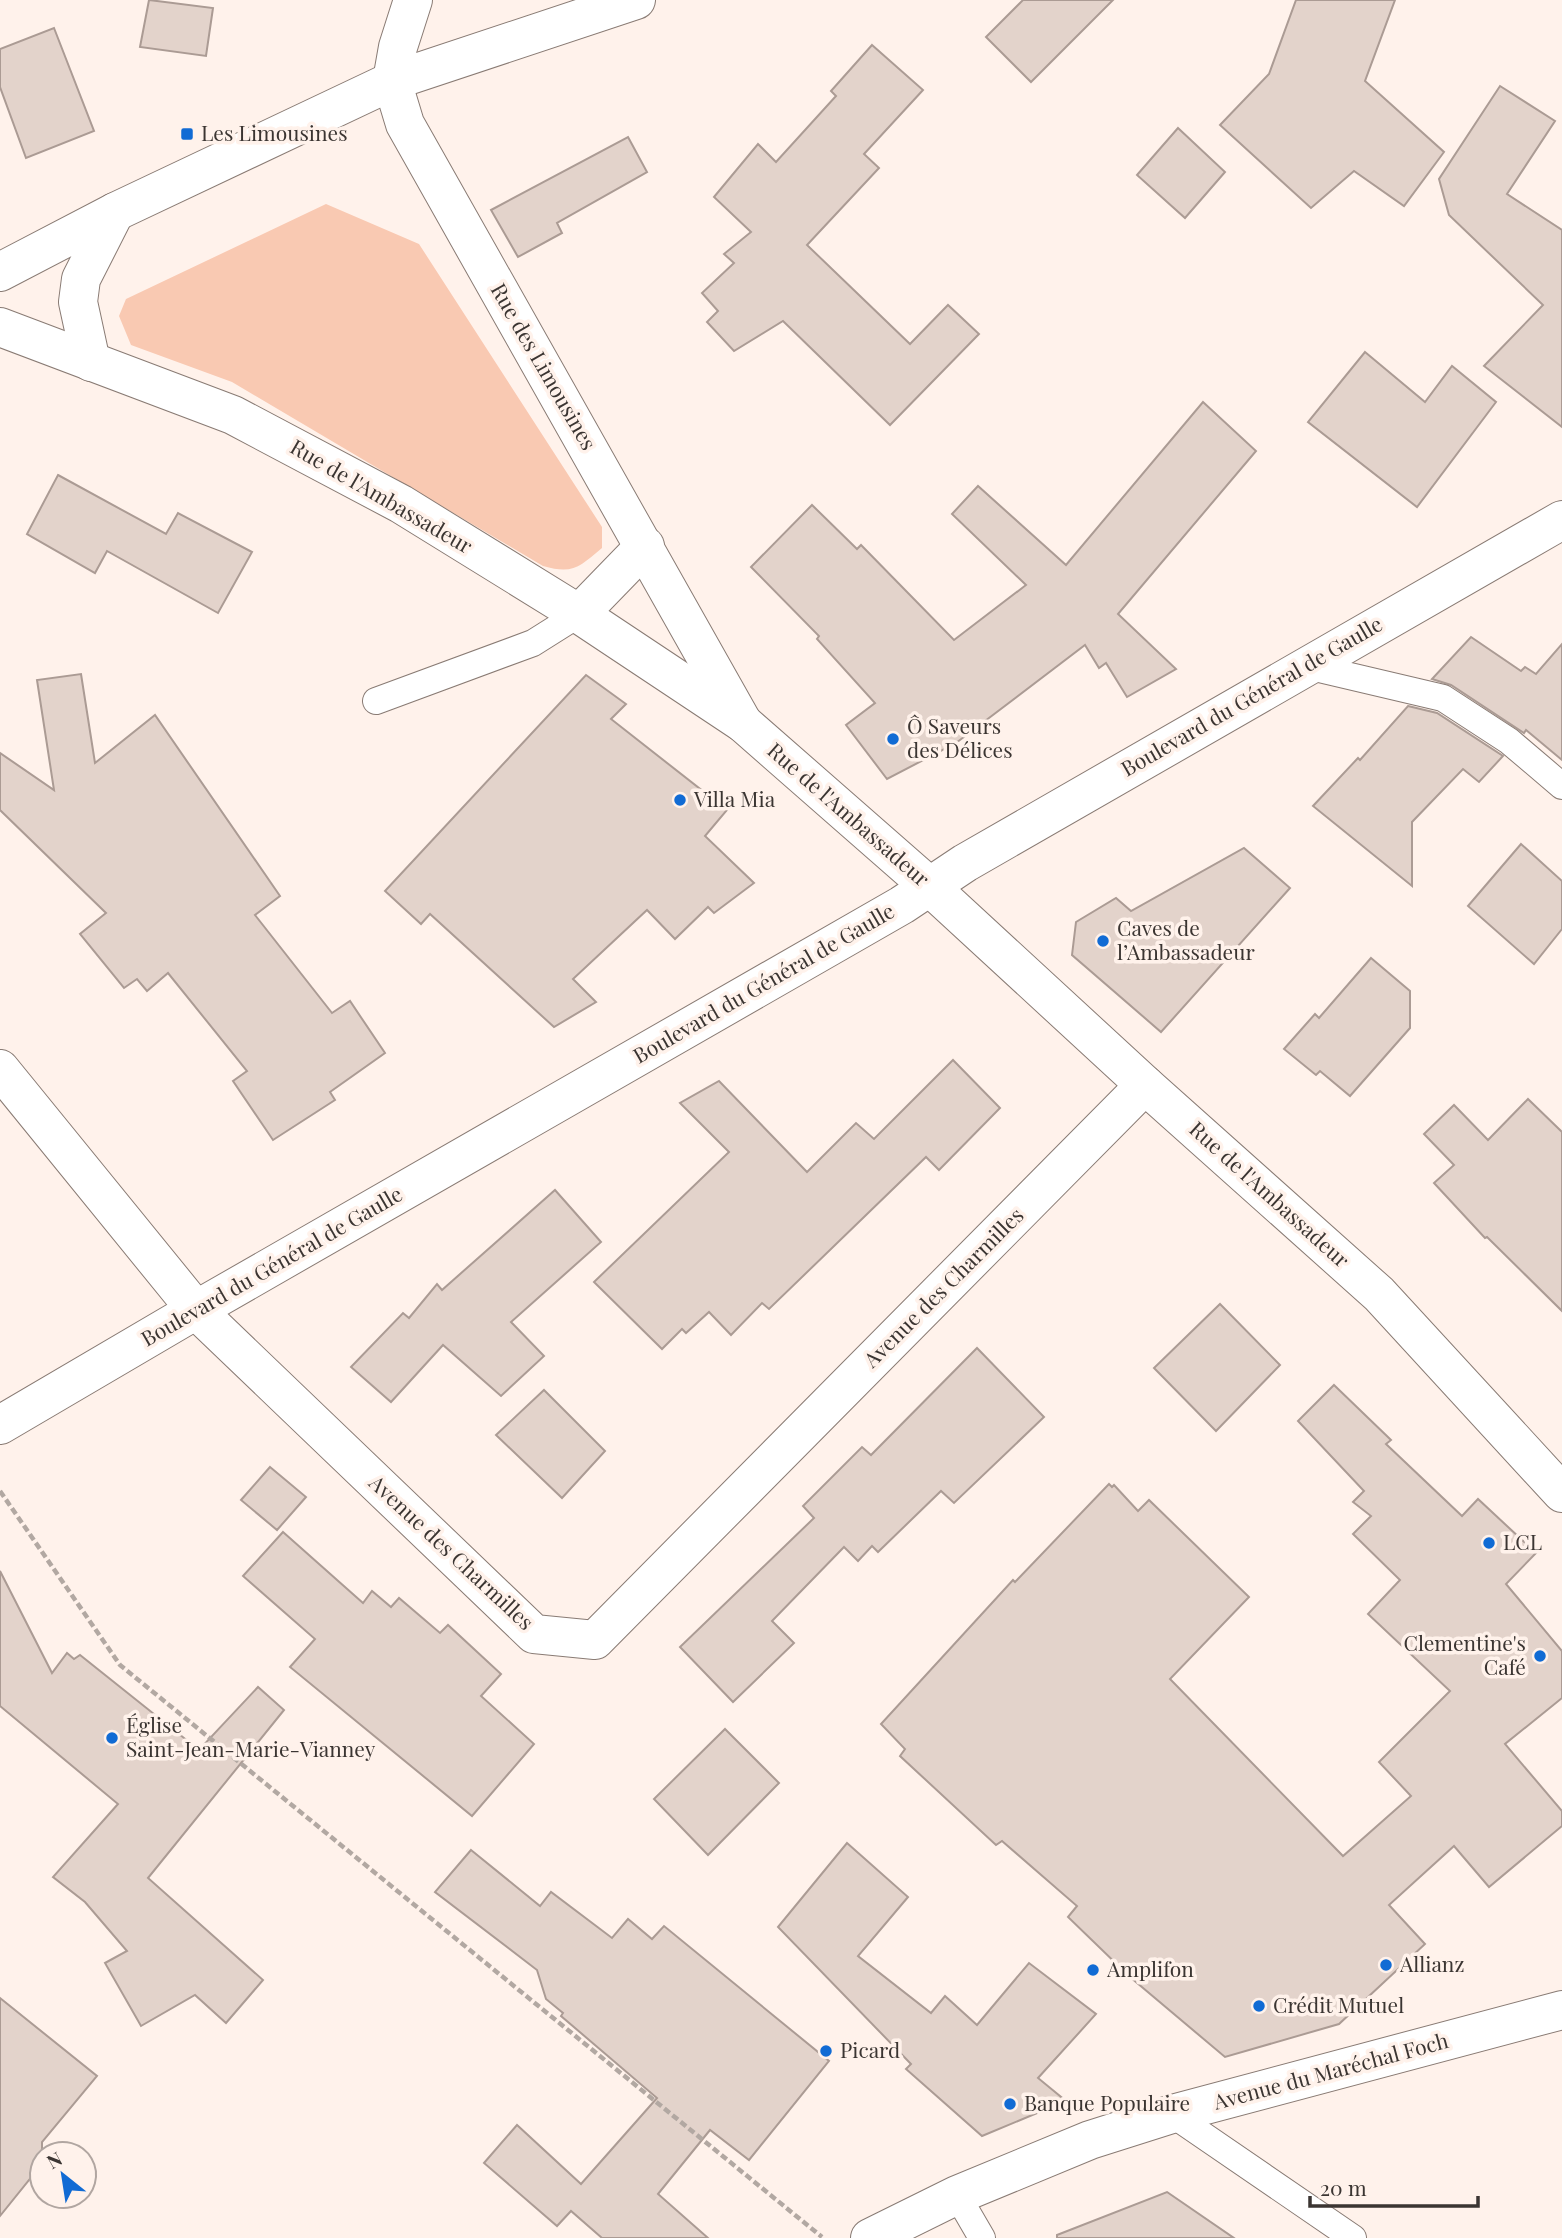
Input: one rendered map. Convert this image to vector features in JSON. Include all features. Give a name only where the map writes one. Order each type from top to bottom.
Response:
[{"type":"street","name":"Rue des Limousines","points":[[413,0],[398,47],[392,81],[404,124],[743,723]]},
{"type":"street","points":[[0,272],[115,212],[392,81],[636,0]]},
{"type":"street","points":[[91,362],[78,302],[81,279],[115,212]]},
{"type":"street","name":"Rue de l'Ambassadeur","points":[[0,327],[233,415],[401,504],[579,614],[743,723],[929,886],[1145,1085],[1379,1294],[1562,1493]]},
{"type":"street","name":"Boulevard du Général de Gaulle","points":[[0,1426],[195,1310],[902,905],[964,863],[1562,520]]},
{"type":"street","points":[[579,614],[645,546]]},
{"type":"street","name":"Avenue des Charmilles","points":[[0,1069],[195,1310],[534,1634],[595,1640],[1145,1085]]},
{"type":"street","name":"Avenue du Maréchal Foch","points":[[873,2237],[957,2195],[1090,2140],[1172,2114],[1562,2010]]},
{"type":"lane","points":[[376,701],[533,643],[579,614]]},
{"type":"lane","points":[[1307,666],[1443,698],[1509,741],[1562,786]]},
{"type":"lane","points":[[1172,2114],[1353,2238]]},
{"type":"lane","points":[[957,2195],[982,2238]]},
{"type":"path","points":[[0,1491],[120,1665],[822,2238]]},
{"type":"shaded area","points":[[326,204],[419,244],[602,527],[602,548],[588,560],[576,567],[562,570],[543,566],[232,382],[131,345],[119,316],[126,299]]},
{"type":"building","points":[[149,0],[213,8],[206,56],[140,47]]},
{"type":"building","points":[[1023,0],[1113,0],[1031,82],[986,37]]},
{"type":"building","points":[[1296,0],[1395,0],[1365,81],[1444,152],[1404,206],[1354,171],[1311,208],[1220,125],[1269,74]]},
{"type":"building","points":[[54,28],[94,131],[26,158],[0,87],[0,49]]},
{"type":"building","points":[[872,45],[923,90],[864,154],[879,168],[807,245],[910,344],[948,305],[979,334],[890,425],[783,321],[734,351],[707,322],[718,311],[702,293],[734,263],[724,254],[751,232],[714,197],[758,144],[776,162],[836,96],[831,91]]},
{"type":"building","points":[[1500,86],[1555,121],[1507,194],[1562,230],[1562,427],[1484,366],[1543,305],[1449,215],[1439,179]]},
{"type":"building","points":[[1178,128],[1225,172],[1185,218],[1137,175]]},
{"type":"building","points":[[628,137],[647,172],[557,223],[562,233],[518,257],[491,210]]},
{"type":"building","points":[[1365,352],[1425,402],[1452,366],[1496,402],[1417,507],[1308,422]]},
{"type":"building","points":[[1203,402],[1256,451],[1118,614],[1176,669],[1127,697],[1106,663],[1099,668],[1085,645],[956,743],[887,779],[846,725],[875,703],[817,639],[819,636],[751,567],[812,505],[857,549],[861,545],[954,640],[1026,585],[952,514],[978,486],[1066,565]]},
{"type":"building","points":[[58,475],[166,534],[178,513],[252,552],[218,613],[107,551],[95,573],[27,534]]},
{"type":"building","points":[[1471,637],[1521,671],[1525,667],[1536,674],[1562,644],[1562,760],[1526,730],[1524,733],[1451,685],[1432,679]]},
{"type":"building","points":[[81,674],[95,763],[155,715],[280,896],[255,915],[332,1013],[350,1001],[385,1053],[330,1092],[335,1100],[273,1140],[233,1081],[247,1071],[168,973],[147,991],[137,979],[124,988],[80,934],[106,913],[0,810],[0,753],[54,790],[37,680]]},
{"type":"building","points":[[586,675],[626,704],[611,719],[727,810],[705,836],[754,883],[714,913],[708,907],[675,939],[647,910],[573,979],[596,1002],[554,1027],[430,914],[421,924],[385,891]]},
{"type":"building","points":[[1408,706],[1437,713],[1503,756],[1479,782],[1463,769],[1412,822],[1412,886],[1313,806],[1358,758],[1360,760]]},
{"type":"building","points":[[1521,844],[1562,881],[1562,929],[1534,964],[1468,906]]},
{"type":"building","points":[[1244,848],[1290,888],[1161,1032],[1072,955],[1076,922],[1116,898],[1131,911]]},
{"type":"building","points":[[1371,958],[1410,991],[1410,1028],[1350,1096],[1320,1071],[1316,1075],[1284,1049],[1315,1014],[1319,1018]]},
{"type":"building","points":[[953,1060],[1000,1108],[939,1170],[926,1157],[769,1309],[762,1303],[731,1335],[709,1312],[686,1333],[682,1329],[662,1349],[594,1282],[729,1152],[680,1103],[719,1081],[807,1172],[856,1123],[874,1139]]},
{"type":"building","points":[[1528,1099],[1562,1132],[1562,1311],[1487,1237],[1485,1238],[1434,1183],[1454,1165],[1424,1134],[1454,1105],[1488,1140]]},
{"type":"building","points":[[555,1190],[601,1242],[511,1322],[544,1356],[501,1396],[443,1345],[391,1402],[351,1367],[403,1313],[409,1318],[437,1284],[442,1290]]},
{"type":"building","points":[[1220,1304],[1280,1365],[1216,1431],[1154,1368]]},
{"type":"building","points":[[977,1348],[1044,1417],[954,1503],[941,1491],[878,1552],[872,1546],[858,1561],[844,1547],[772,1621],[794,1643],[733,1702],[680,1647],[814,1518],[803,1506],[862,1447],[871,1455]]},
{"type":"building","points":[[1334,1385],[1391,1440],[1386,1444],[1462,1516],[1478,1499],[1536,1553],[1506,1584],[1562,1651],[1562,1698],[1505,1744],[1562,1811],[1562,1826],[1489,1887],[1454,1846],[1389,1905],[1425,1944],[1339,2024],[1225,2057],[1130,1977],[1068,1917],[1077,1906],[1002,1841],[996,1845],[900,1756],[905,1749],[881,1724],[1013,1580],[1015,1582],[1109,1484],[1112,1487],[1114,1485],[1138,1511],[1149,1500],[1249,1597],[1170,1679],[1343,1856],[1411,1796],[1379,1762],[1450,1691],[1368,1614],[1400,1580],[1353,1534],[1371,1516],[1353,1502],[1364,1491],[1298,1421]]},
{"type":"building","points":[[544,1390],[605,1451],[562,1498],[496,1435]]},
{"type":"building","points":[[270,1467],[306,1497],[277,1530],[241,1500]]},
{"type":"building","points":[[283,1532],[363,1603],[372,1591],[391,1607],[399,1598],[440,1633],[448,1625],[501,1674],[481,1696],[534,1744],[472,1816],[290,1667],[315,1639],[243,1576]]},
{"type":"building","points":[[0,1571],[52,1673],[67,1653],[74,1659],[80,1655],[199,1750],[258,1687],[284,1710],[148,1878],[263,1980],[226,2023],[195,1995],[141,2026],[105,1963],[127,1951],[85,1902],[53,1877],[118,1804],[0,1706]]},
{"type":"building","points":[[725,1729],[779,1783],[708,1855],[654,1799]]},
{"type":"building","points":[[847,1843],[908,1897],[858,1956],[931,2013],[945,1996],[977,2025],[1029,1963],[1096,2014],[1038,2078],[1066,2101],[982,2136],[906,2069],[911,2064],[778,1927]]},
{"type":"building","points":[[471,1850],[540,1906],[551,1892],[612,1938],[628,1919],[652,1939],[664,1926],[829,2061],[749,2160],[710,2130],[658,2194],[708,2238],[602,2238],[571,2211],[557,2226],[484,2163],[517,2125],[581,2184],[657,2098],[561,2016],[563,2013],[546,1999],[537,1970],[435,1892]]},
{"type":"building","points":[[0,1998],[97,2076],[44,2140],[28,2140],[28,2181],[0,2216]]},
{"type":"building","points":[[1167,2192],[1234,2238],[1057,2238],[1057,2235]]},
{"type":"place","name":"Les Limousines","points":[[187,134]]},
{"type":"place","name":"Ô Saveurs des Délices","points":[[893,739]]},
{"type":"place","name":"Villa Mia","points":[[680,800]]},
{"type":"place","name":"Caves de l’Ambassadeur","points":[[1103,941]]},
{"type":"place","name":"LCL","points":[[1489,1543]]},
{"type":"place","name":"Clementine's Café","points":[[1540,1656]]},
{"type":"place","name":"Église Saint-Jean-Marie-Vianney","points":[[112,1738]]},
{"type":"place","name":"Allianz","points":[[1386,1965]]},
{"type":"place","name":"Amplifon","points":[[1093,1970]]},
{"type":"place","name":"Crédit Mutuel","points":[[1259,2006]]},
{"type":"place","name":"Picard","points":[[826,2051]]},
{"type":"place","name":"Banque Populaire","points":[[1010,2104]]}]
